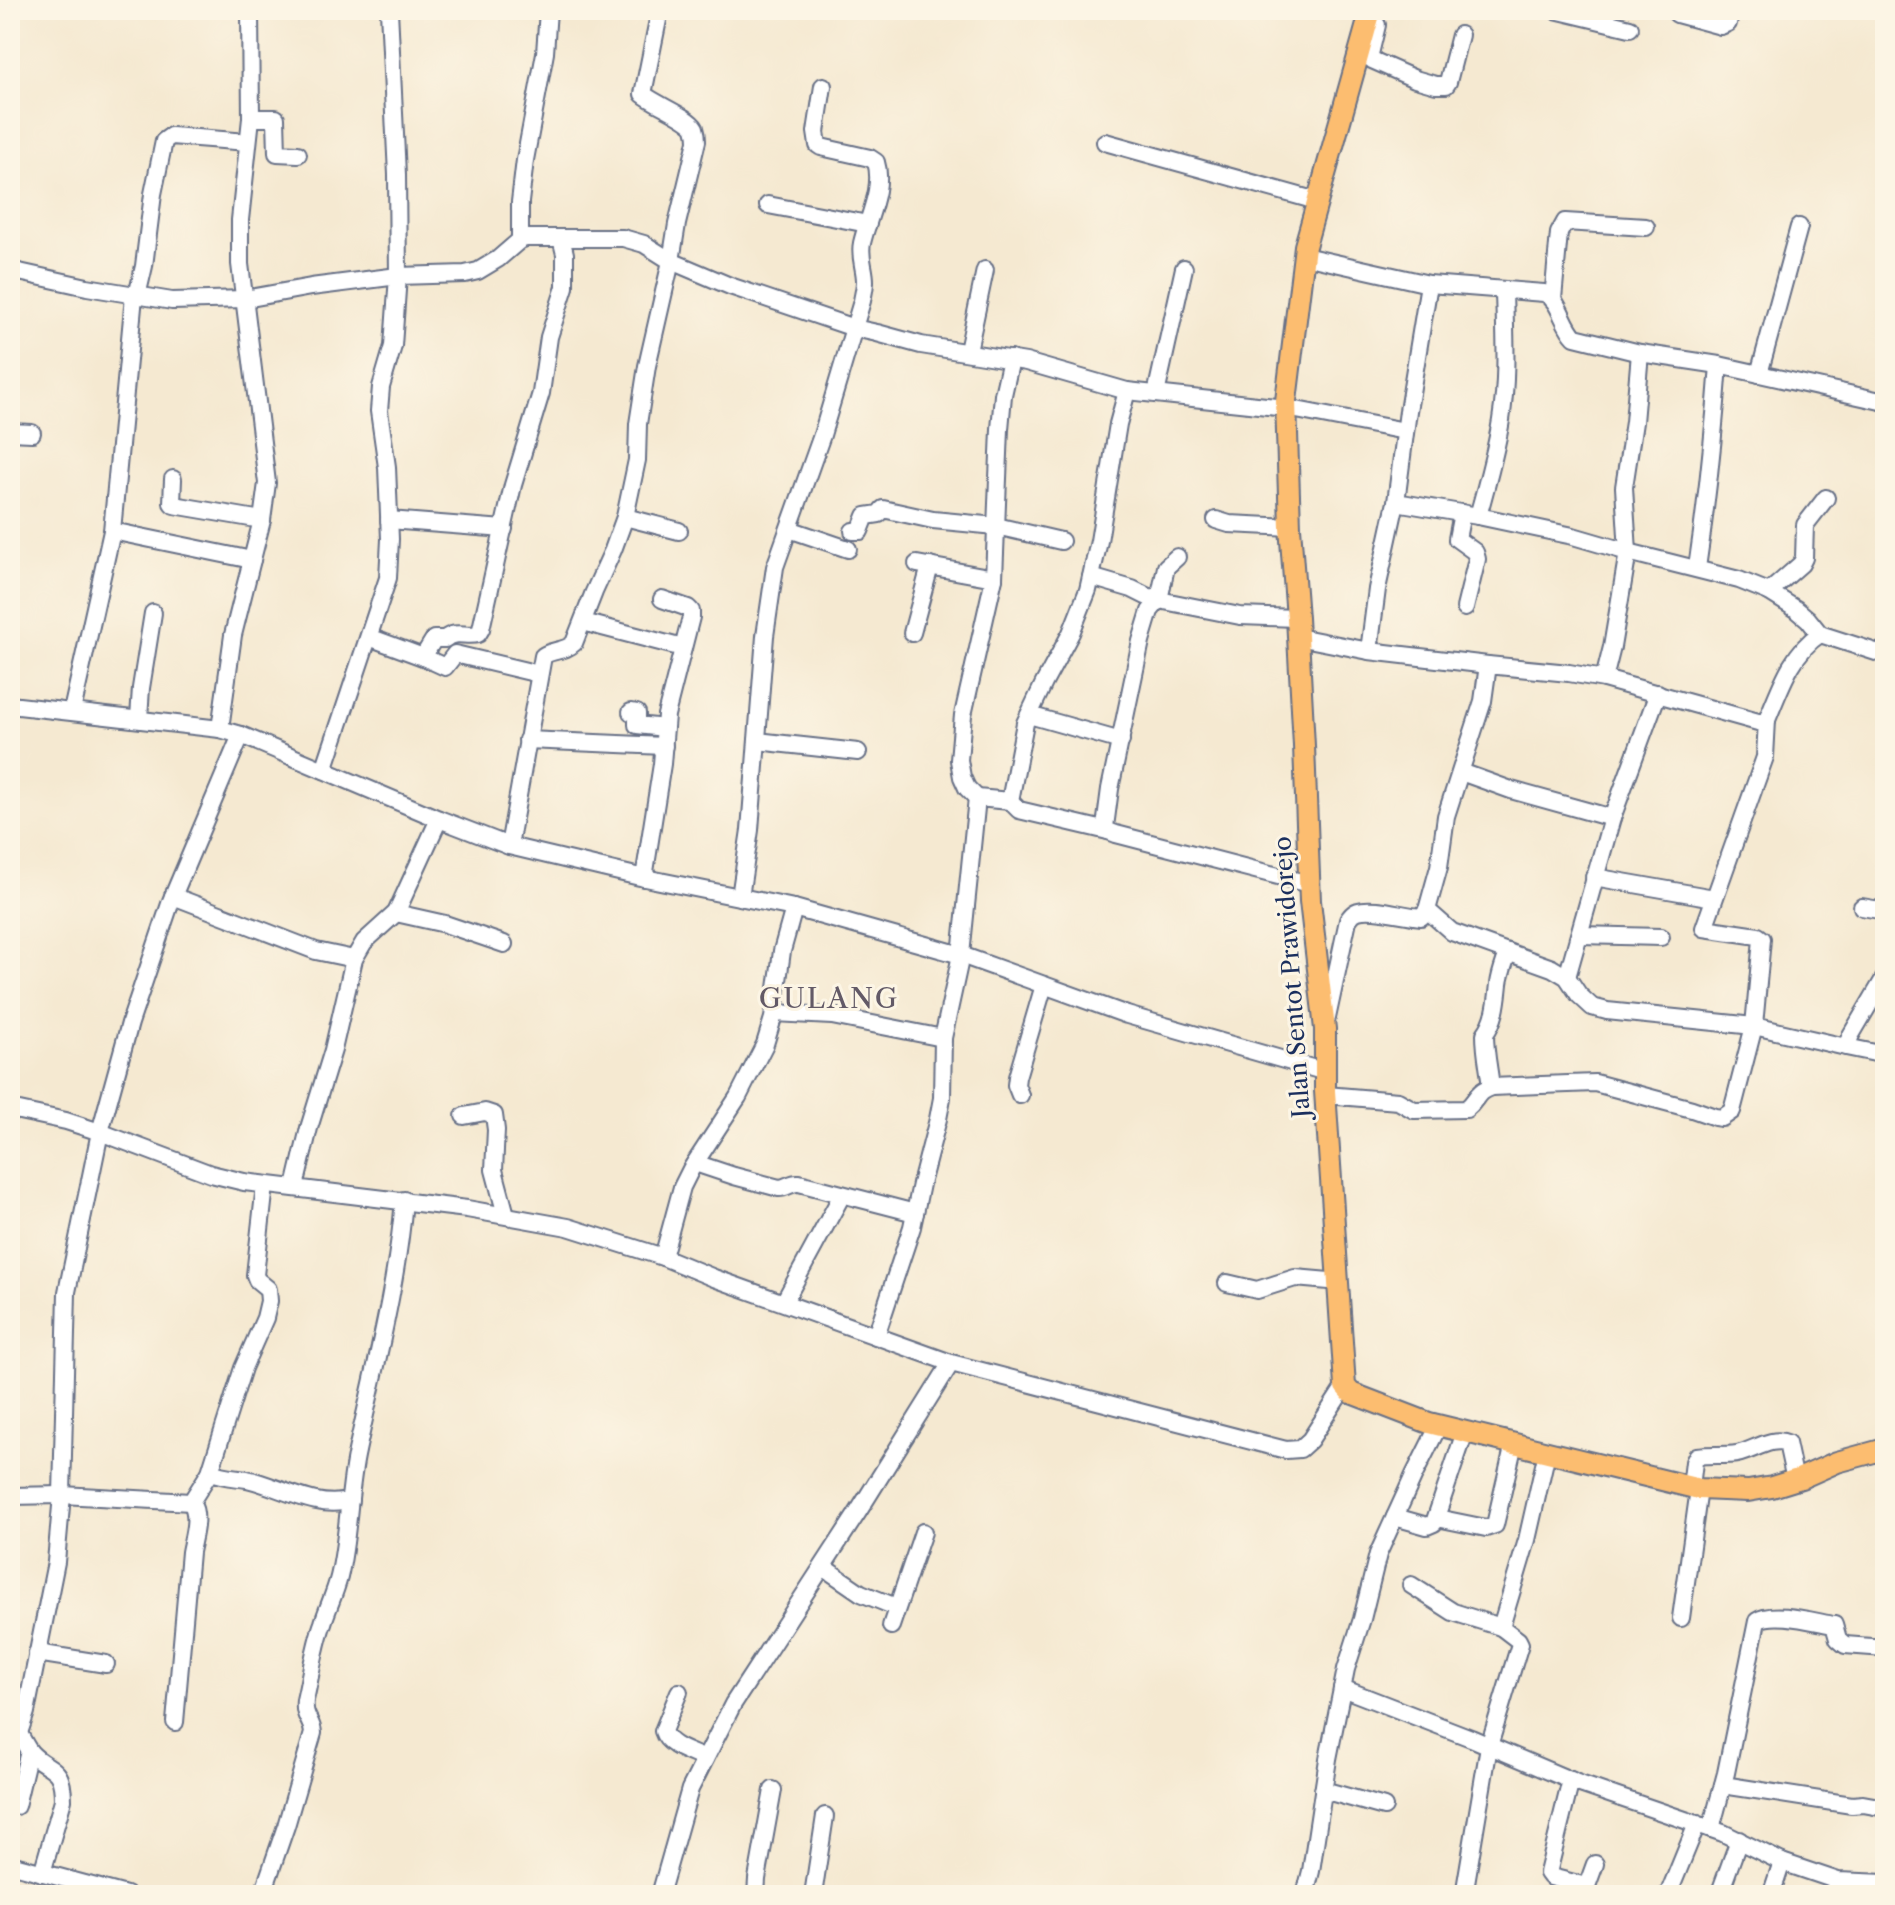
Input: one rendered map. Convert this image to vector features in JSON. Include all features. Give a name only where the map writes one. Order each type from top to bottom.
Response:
[{"type":"main road","name":"Jalan Sentot Prawidorejo","points":[[1345,1386],[1326,1095],[1325,1029],[1309,884],[1286,408],[1304,256],[1371,13]]},
{"type":"main road","points":[[1345,1386],[1351,1393],[1465,1432],[1547,1452],[1748,1491],[1772,1487],[1794,1471],[1885,1449]]},
{"type":"street","points":[[220,729],[233,635],[262,520],[267,483],[240,264],[240,220],[251,118],[250,10]]},
{"type":"street","points":[[324,770],[388,578],[387,467],[379,411],[381,387],[393,346],[398,276],[397,175],[389,10]]},
{"type":"street","points":[[520,240],[525,160],[542,67],[548,10]]},
{"type":"street","points":[[509,846],[543,656],[574,643],[625,517],[637,460],[638,424],[647,366],[697,141],[696,129],[690,122],[643,94],[660,10]]},
{"type":"street","points":[[1555,10],[1630,28]]},
{"type":"street","points":[[1674,10],[1677,14],[1721,26],[1728,23],[1731,10]]},
{"type":"street","points":[[1371,13],[1377,25],[1370,54],[1372,60],[1436,85],[1446,85],[1448,82],[1460,35]]},
{"type":"street","points":[[740,897],[750,830],[767,622],[775,567],[822,435],[854,328],[865,282],[860,259],[862,244],[879,172],[876,162],[818,145],[816,132],[823,86]]},
{"type":"street","points":[[251,118],[277,119],[277,153],[298,154]]},
{"type":"street","points":[[72,711],[112,531],[136,296],[144,266],[153,194],[164,141],[171,136],[248,142]]},
{"type":"street","points":[[1105,142],[1317,201]]},
{"type":"street","points":[[768,205],[868,224]]},
{"type":"street","points":[[1553,299],[1559,233],[1565,222],[1646,227]]},
{"type":"street","points":[[1759,374],[1799,227]]},
{"type":"street","points":[[10,270],[172,301],[245,299],[398,276],[465,274],[478,271],[526,238],[623,238],[644,244],[671,261],[730,286],[854,328],[921,345],[1026,362],[1127,391],[1286,408],[1405,431]]},
{"type":"street","points":[[423,657],[434,639],[445,639],[455,633],[478,634],[484,616],[513,485],[541,393],[549,337],[565,287],[566,262],[561,238]]},
{"type":"street","points":[[1304,256],[1429,284],[1549,294],[1575,337],[1885,402]]},
{"type":"street","points":[[1156,394],[1184,268]]},
{"type":"street","points":[[968,351],[985,270]]},
{"type":"street","points":[[1369,651],[1377,589],[1396,502],[1429,284]]},
{"type":"street","points":[[1465,608],[1477,559],[1475,552],[1457,539],[1492,463],[1502,418],[1504,291]]},
{"type":"street","points":[[1604,679],[1628,552],[1624,487],[1640,353]]},
{"type":"street","points":[[1011,359],[1002,407],[994,578],[961,730],[959,760],[967,788],[977,798],[1010,801],[1019,810],[1309,884]]},
{"type":"street","points":[[1697,568],[1719,365]]},
{"type":"street","points":[[1010,801],[1025,723],[1071,633],[1088,590],[1118,424],[1127,391]]},
{"type":"street","points":[[10,432],[32,433]]},
{"type":"street","points":[[173,479],[174,505],[262,520]]},
{"type":"street","points":[[1769,592],[1801,564],[1805,525],[1826,498]]},
{"type":"street","points":[[1396,502],[1573,536],[1739,580],[1769,592],[1808,619],[1820,634],[1885,655]]},
{"type":"street","points":[[853,531],[860,531],[866,516],[879,514],[883,509],[933,520],[996,526],[1061,541]]},
{"type":"street","points":[[625,517],[679,531]]},
{"type":"street","points":[[389,520],[504,529]]},
{"type":"street","points":[[1216,520],[1229,524],[1290,527]]},
{"type":"street","points":[[789,529],[848,549]]},
{"type":"street","points":[[112,531],[252,560]]},
{"type":"street","points":[[1108,831],[1105,821],[1141,641],[1150,611],[1159,600],[1166,567],[1177,557]]},
{"type":"street","points":[[912,633],[924,565],[994,578]]},
{"type":"street","points":[[1091,577],[1159,600],[1298,627],[1369,651],[1604,679],[1758,722],[1767,720]]},
{"type":"street","points":[[644,878],[666,715],[691,617],[688,608],[662,599]]},
{"type":"street","points":[[139,718],[153,613]]},
{"type":"street","points":[[583,622],[683,648]]},
{"type":"street","points":[[1326,1095],[1398,1101],[1414,1110],[1466,1109],[1476,1095],[1491,1087],[1595,1083],[1722,1118],[1732,1111],[1754,1026],[1762,939],[1704,928],[1765,757],[1767,720],[1785,676],[1807,643],[1820,634]]},
{"type":"street","points":[[369,637],[445,667],[455,654],[539,674]]},
{"type":"street","points":[[1325,1029],[1348,920],[1353,912],[1372,910],[1421,917],[1427,910],[1439,867],[1446,816],[1483,701],[1488,665]]},
{"type":"street","points":[[1567,977],[1612,818],[1658,693]]},
{"type":"street","points":[[10,705],[220,729],[509,846],[644,878],[794,908],[961,955],[1127,1015],[1326,1072]]},
{"type":"street","points":[[631,712],[637,713],[637,725],[664,737]]},
{"type":"street","points":[[1029,715],[1121,741]]},
{"type":"street","points":[[42,1873],[63,1800],[63,1790],[55,1771],[15,1737],[56,1562],[62,1495],[67,1292],[100,1132],[130,1023],[173,896],[241,735]]},
{"type":"street","points":[[527,740],[664,737]]},
{"type":"street","points":[[757,741],[858,752]]},
{"type":"street","points":[[1461,772],[1511,790],[1612,818]]},
{"type":"street","points":[[876,1336],[902,1260],[942,1098],[943,1038],[961,955],[977,798]]},
{"type":"street","points":[[295,1187],[333,1050],[354,959],[364,942],[396,913],[439,819]]},
{"type":"street","points":[[1594,877],[1714,898]]},
{"type":"street","points":[[173,896],[316,951],[354,959]]},
{"type":"street","points":[[1862,907],[1885,911]]},
{"type":"street","points":[[663,1257],[682,1187],[738,1097],[765,1044],[774,1013],[782,951],[794,908]]},
{"type":"street","points":[[1427,910],[1452,932],[1552,968],[1567,977],[1592,1007],[1754,1026],[1885,1055]]},
{"type":"street","points":[[396,913],[445,924],[504,944]]},
{"type":"street","points":[[1580,935],[1661,937]]},
{"type":"street","points":[[1491,1087],[1485,1034],[1491,1026],[1508,952]]},
{"type":"street","points":[[1846,1047],[1885,977]]},
{"type":"street","points":[[1020,1095],[1017,1077],[1044,985]]},
{"type":"street","points":[[774,1013],[832,1016],[943,1038]]},
{"type":"street","points":[[10,1109],[66,1121],[211,1174],[265,1185],[404,1200],[568,1227],[663,1257],[951,1363],[1286,1450],[1300,1449],[1310,1440],[1345,1386]]},
{"type":"street","points":[[464,1116],[485,1112],[494,1115],[494,1170],[506,1215]]},
{"type":"street","points":[[695,1163],[779,1188],[799,1183],[915,1213]]},
{"type":"street","points":[[191,1502],[210,1472],[243,1368],[259,1334],[269,1301],[268,1289],[255,1275],[265,1185]]},
{"type":"street","points":[[784,1302],[842,1195]]},
{"type":"street","points":[[284,1895],[263,1892],[313,1733],[304,1710],[305,1700],[323,1623],[339,1578],[347,1536],[354,1465],[388,1311],[400,1246],[404,1200]]},
{"type":"street","points":[[1227,1283],[1257,1290],[1295,1278],[1338,1283]]},
{"type":"street","points":[[660,1895],[690,1789],[733,1704],[951,1363]]},
{"type":"street","points":[[1305,1895],[1342,1688],[1378,1554],[1439,1425]]},
{"type":"street","points":[[1395,1517],[1427,1526],[1434,1523],[1465,1432]]},
{"type":"street","points":[[1681,1618],[1697,1456],[1739,1454],[1781,1440],[1787,1443],[1794,1471]]},
{"type":"street","points":[[1437,1518],[1486,1528],[1495,1525],[1514,1443]]},
{"type":"street","points":[[1501,1627],[1527,1540],[1547,1452]]},
{"type":"street","points":[[210,1472],[253,1481],[319,1502],[340,1504],[350,1500]]},
{"type":"street","points":[[10,1496],[62,1495],[191,1502]]},
{"type":"street","points":[[175,1722],[195,1526],[195,1508],[191,1502]]},
{"type":"street","points":[[891,1626],[923,1532]]},
{"type":"street","points":[[823,1567],[861,1593],[896,1607]]},
{"type":"street","points":[[1411,1585],[1453,1612],[1501,1627],[1518,1640],[1519,1646],[1489,1746],[1464,1895]]},
{"type":"street","points":[[1668,1895],[1723,1785],[1757,1621],[1777,1616],[1834,1625],[1838,1639],[1845,1645],[1885,1648]]},
{"type":"street","points":[[37,1653],[106,1664]]},
{"type":"street","points":[[1342,1688],[1571,1780],[1704,1826],[1782,1862],[1838,1881],[1885,1883]]},
{"type":"street","points":[[679,1692],[663,1731],[664,1737],[705,1759]]},
{"type":"street","points":[[16,1806],[29,1751]]},
{"type":"street","points":[[1571,1780],[1548,1873],[1580,1890],[1587,1886],[1595,1864]]},
{"type":"street","points":[[1723,1785],[1885,1808]]},
{"type":"street","points":[[756,1895],[773,1790]]},
{"type":"street","points":[[1323,1790],[1384,1807]]},
{"type":"street","points":[[813,1895],[825,1816]]},
{"type":"street","points":[[1719,1895],[1739,1840]]},
{"type":"street","points":[[1771,1895],[1782,1862]]},
{"type":"street","points":[[10,1864],[126,1895]]},
{"type":"district","name":"GULANG","points":[[829,998]]}]
